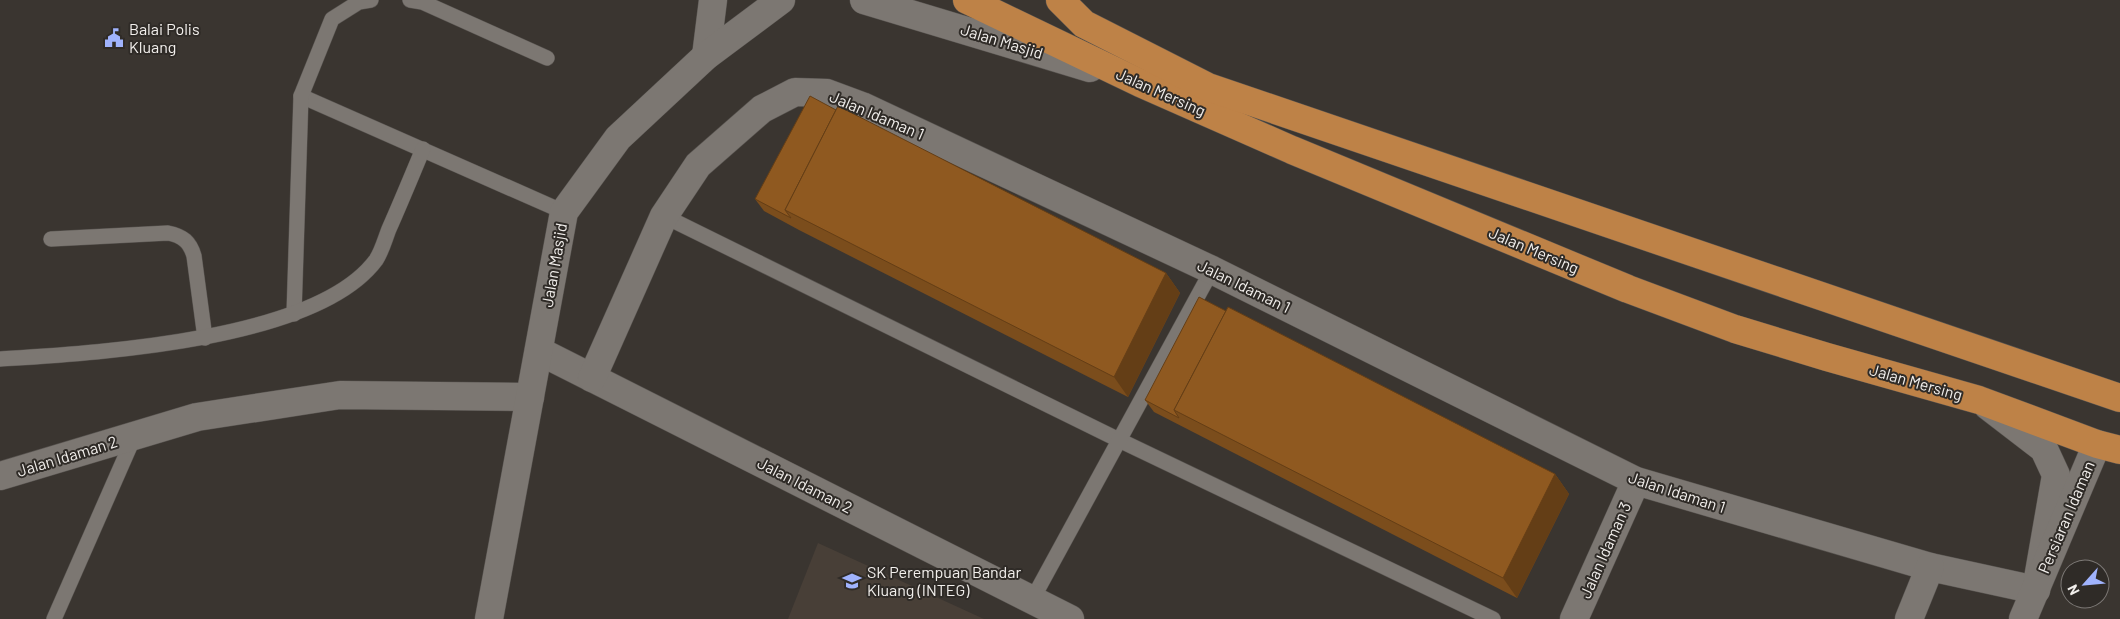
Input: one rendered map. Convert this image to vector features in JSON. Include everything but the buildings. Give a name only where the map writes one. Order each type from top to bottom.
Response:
[{"type":"highway","name":"Jalan Mersing","points":[[967,0],[1140,83],[1292,150],[1628,289],[1735,329],[1979,400],[2108,447]]},
{"type":"highway","points":[[1060,0],[1084,24],[1208,87],[2120,398]]},
{"type":"street","points":[[706,56],[713,0]]},
{"type":"street","name":"Jalan Masjid","points":[[489,619],[564,212],[618,138],[706,56],[781,0]]},
{"type":"street","name":"Jalan Masjid","points":[[864,0],[1140,83]]},
{"type":"street","name":"Jalan Idaman 1","points":[[592,378],[664,216],[698,165],[762,109],[795,92],[827,93],[862,106],[1212,270],[1636,482],[1930,567],[2036,590]]},
{"type":"street","name":"Jalan Idaman 2","points":[[539,351],[1070,619]]},
{"type":"street","name":"Jalan Idaman 2","points":[[0,476],[197,417],[340,395],[530,397]]},
{"type":"street","name":"Persiaran Idaman","points":[[1979,400],[2044,449],[2056,475],[2036,590]]},
{"type":"street","name":"Persiaran Idaman","points":[[2023,619],[2108,447]]},
{"type":"street","name":"Jalan Idaman 3","points":[[1574,619],[1636,482]]},
{"type":"street","points":[[1909,619],[1930,567]]},
{"type":"lane","points":[[294,314],[301,96],[332,19],[359,2],[371,0]]},
{"type":"lane","points":[[410,0],[422,2],[547,58]]},
{"type":"lane","points":[[301,96],[564,212]]},
{"type":"lane","points":[[0,359],[69,355],[205,338],[294,314],[323,301],[356,281],[376,259],[423,149]]},
{"type":"lane","points":[[664,216],[1119,440],[1493,619]]},
{"type":"lane","points":[[51,239],[168,234],[178,235],[186,240],[192,247],[194,256],[205,338]]},
{"type":"lane","points":[[1032,600],[1212,270]]},
{"type":"lane","points":[[54,619],[134,437]]},
{"type":"shaded area","name":"SK Perempuan Bandar Kluang (INTEG)","points":[[818,543],[984,619],[788,619]]},
{"type":"place","name":"Balai Polis Kluang","points":[[114,38]]},
{"type":"place","name":"SK Perempuan Bandar Kluang (INTEG)","points":[[852,581]]}]
